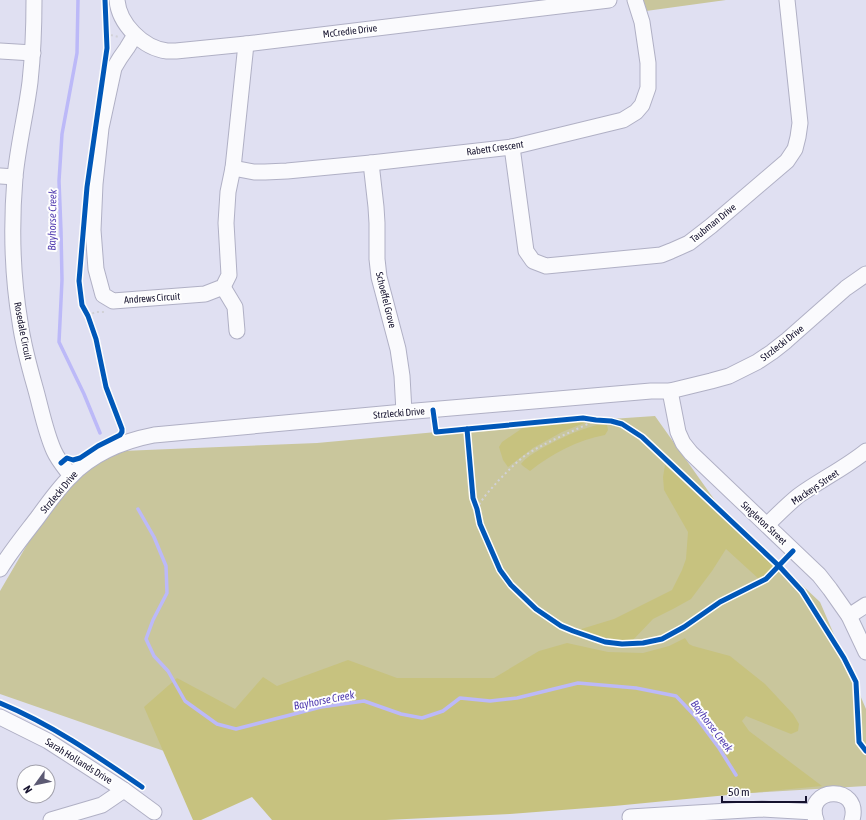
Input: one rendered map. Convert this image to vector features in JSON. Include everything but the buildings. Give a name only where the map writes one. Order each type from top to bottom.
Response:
[{"type":"street","name":"Rosedale Circuit","points":[[34,0],[33,53],[15,177],[12,244],[20,322],[28,361],[48,435],[54,451],[71,476]]},
{"type":"street","name":"McCredie Drive","points":[[117,0],[129,36],[166,51],[246,44],[609,0]]},
{"type":"street","name":"Rabett Crescent","points":[[234,168],[254,172],[287,171],[371,163],[512,146],[623,120],[636,112],[642,105],[648,88],[648,63],[642,22],[635,0]]},
{"type":"street","name":"Taubman Drive","points":[[512,146],[526,251],[532,261],[546,266],[662,254],[689,243],[787,161],[795,149],[800,123],[787,0]]},
{"type":"street","name":"Andrews Circuit","points":[[129,36],[114,68],[101,128],[95,184],[93,230],[96,269],[103,295],[113,301],[205,294],[223,287]]},
{"type":"street","points":[[237,331],[235,307],[223,287],[229,275],[226,223],[228,192],[234,168],[246,44]]},
{"type":"street","points":[[0,51],[33,53]]},
{"type":"street","name":"Schoeffel Grove","points":[[371,163],[376,207],[377,259],[379,277],[398,350],[402,376],[404,412]]},
{"type":"street","points":[[0,176],[15,177]]},
{"type":"street","name":"Strzlecki Drive","points":[[0,569],[26,532],[71,476],[82,465],[111,448],[125,443],[147,436],[404,412],[651,391],[670,391],[729,376],[757,362],[786,341],[846,288],[866,274]]},
{"type":"street","name":"Singleton Street","points":[[670,391],[678,432],[683,443],[691,453],[819,575],[849,616],[866,652]]},
{"type":"street","name":"Mackeys Street","points":[[767,525],[798,496],[866,452]]},
{"type":"street","points":[[849,616],[866,604]]},
{"type":"street","name":"Sarah Hollands Drive","points":[[0,717],[48,741],[124,790],[154,812]]},
{"type":"street","points":[[51,820],[102,805],[124,790]]},
{"type":"street","points":[[630,818],[678,817],[762,809],[815,816],[815,806],[818,800],[823,796],[835,793],[841,794],[846,798],[857,811]]},
{"type":"path","points":[[106,41],[106,31],[129,36]]},
{"type":"path","points":[[85,310],[90,322]]},
{"type":"path","points":[[583,418],[604,421]]},
{"type":"path","points":[[479,516],[476,506],[514,465],[529,453],[550,441],[596,420]]},
{"type":"shaded area","points":[[642,0],[726,0],[646,11]]},
{"type":"shaded area","points":[[655,416],[721,509],[820,602],[866,709],[866,786],[600,802],[331,809],[0,694],[0,591],[35,531],[86,469],[122,451],[317,443],[480,428]]},
{"type":"shaded area","points":[[583,421],[584,423],[562,432],[533,448],[508,467],[503,460],[499,447],[502,442],[524,427]]},
{"type":"shaded area","points":[[597,425],[607,425],[608,430],[605,435],[585,440],[565,448],[530,471],[521,464],[532,454],[563,437]]},
{"type":"shaded area","points":[[665,465],[773,566],[760,580],[726,549],[691,599],[653,619],[632,641],[612,642],[578,630],[614,619],[672,590],[686,559],[688,532],[664,490],[663,477]]},
{"type":"shaded area","points":[[685,638],[689,644],[693,646],[730,656],[765,684],[793,714],[799,724],[798,731],[791,734],[746,716],[742,721],[749,731],[822,786],[614,806],[510,814],[386,820],[272,820],[252,797],[201,820],[193,820],[144,707],[177,678],[235,709],[263,677],[277,686],[348,660],[397,678],[494,678],[539,651],[567,643],[608,652],[643,653],[669,646]]},
{"type":"waterway","name":"Bayhorse Creek","points":[[78,0],[77,53],[62,134],[59,181],[62,280],[59,342],[84,394],[100,433]]},
{"type":"waterway","name":"Bayhorse Creek","points":[[138,509],[154,537],[166,566],[167,593],[153,620],[146,639],[154,656],[168,671],[185,701],[217,724],[236,729],[321,707],[364,701],[401,714],[422,718],[443,711],[460,698],[490,701],[517,698],[578,683],[636,688],[676,696],[696,717],[719,748],[736,775]]},
{"type":"cycle path","points":[[61,463],[67,458],[73,460],[80,458],[98,446],[120,435],[122,432],[106,387],[96,339],[88,316],[82,305],[79,281],[87,187],[107,48],[105,0]]},
{"type":"cycle path","points":[[433,410],[436,432],[467,429],[473,498],[480,524],[500,570],[511,585],[536,609],[561,626],[573,631],[605,642],[622,644],[643,643],[662,639],[684,627],[720,602],[766,579],[793,551]]},
{"type":"cycle path","points":[[467,429],[583,418],[611,421],[622,424],[642,437],[779,566],[802,591],[844,658],[856,682],[859,742],[866,751]]},
{"type":"cycle path","points":[[0,703],[19,711],[91,752],[142,787]]}]
